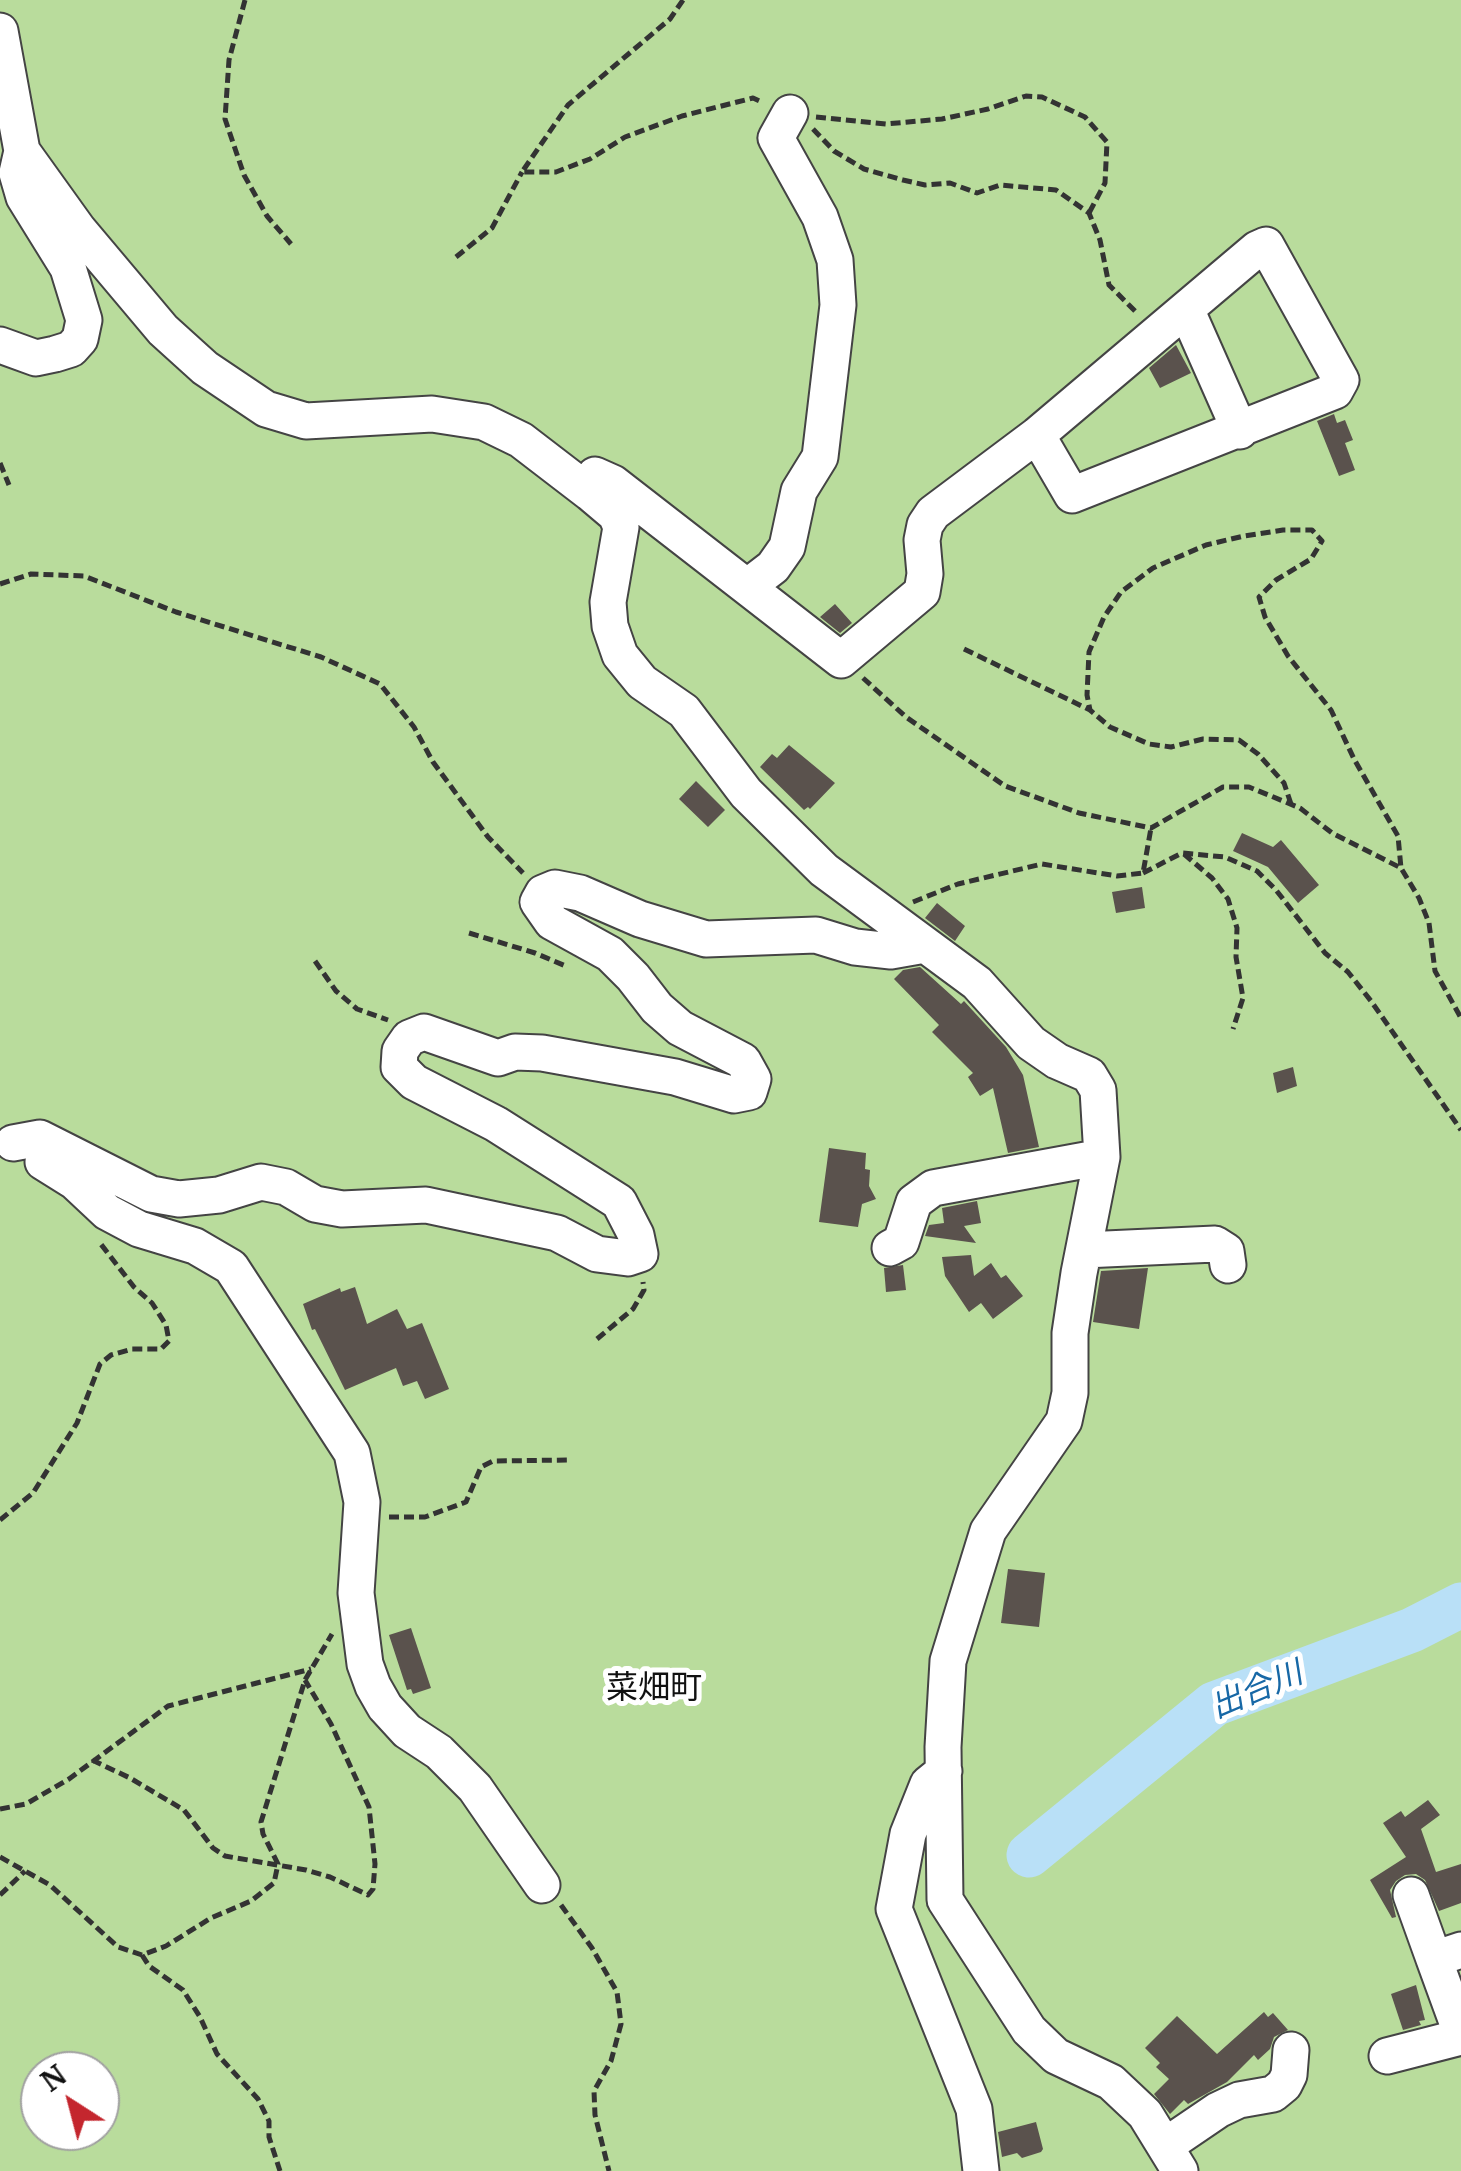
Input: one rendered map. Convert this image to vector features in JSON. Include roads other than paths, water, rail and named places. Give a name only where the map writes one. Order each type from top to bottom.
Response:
[{"type":"street","points":[[0,30],[22,151],[78,229],[163,330],[205,368],[266,409],[306,421],[432,414],[484,422],[521,440],[616,515],[621,527],[608,602],[610,626],[620,654],[642,682],[684,710],[746,793],[824,870],[977,983],[1030,1043],[1089,1075],[1098,1090],[1102,1157],[1070,1333],[1070,1394],[1064,1420],[988,1530],[948,1661],[945,1900],[1030,2030],[1056,2056],[1111,2082],[1145,2114],[1172,2159],[1218,2110],[1239,2100],[1273,2094],[1284,2086],[1289,2075],[1290,2050]]},
{"type":"street","points":[[748,587],[773,567],[787,548],[799,491],[820,457],[838,305],[835,260],[820,217],[776,138],[790,113]]},
{"type":"street","points":[[0,345],[36,358],[55,354],[80,339],[84,320],[68,268],[24,197],[16,173],[22,151]]},
{"type":"street","points":[[565,474],[588,472],[613,483],[842,660],[922,592],[924,525],[933,513],[1037,434],[1257,248],[1266,245],[1341,380],[1334,390],[1240,431],[1072,496],[1037,434]]},
{"type":"street","points":[[1186,309],[1240,431]]},
{"type":"street","points":[[7,1139],[40,1138],[151,1194],[165,1197],[219,1195],[261,1182],[286,1187],[315,1204],[342,1209],[426,1205],[557,1233],[598,1254],[628,1258],[640,1254],[636,1235],[619,1202],[496,1124],[414,1082],[398,1066],[400,1051],[409,1038],[424,1032],[498,1058],[515,1052],[542,1053],[675,1078],[734,1095],[749,1092],[753,1079],[743,1061],[680,1028],[610,954],[552,922],[538,902],[543,893],[554,888],[580,893],[640,920],[706,939],[816,934],[891,951],[924,945]]},
{"type":"street","points":[[7,1139],[75,1182],[108,1212],[139,1229],[195,1246],[231,1267],[352,1453],[362,1502],[356,1593],[366,1664],[385,1706],[475,1788],[542,1885]]},
{"type":"street","points":[[890,1248],[901,1242],[914,1202],[933,1188],[1102,1157]]},
{"type":"street","points":[[1084,1250],[1215,1244],[1226,1251],[1228,1266]]},
{"type":"street","points":[[944,1771],[928,1784],[908,1834],[894,1909],[974,2110],[981,2171]]},
{"type":"street","points":[[1388,2056],[1461,2035],[1448,1954],[1411,1896]]},
{"type":"waterway","name":"出合川","points":[[1029,1855],[1214,1704],[1412,1630],[1461,1605]]},
{"type":"district","name":"菜畑町","points":[[654,1689]]}]
